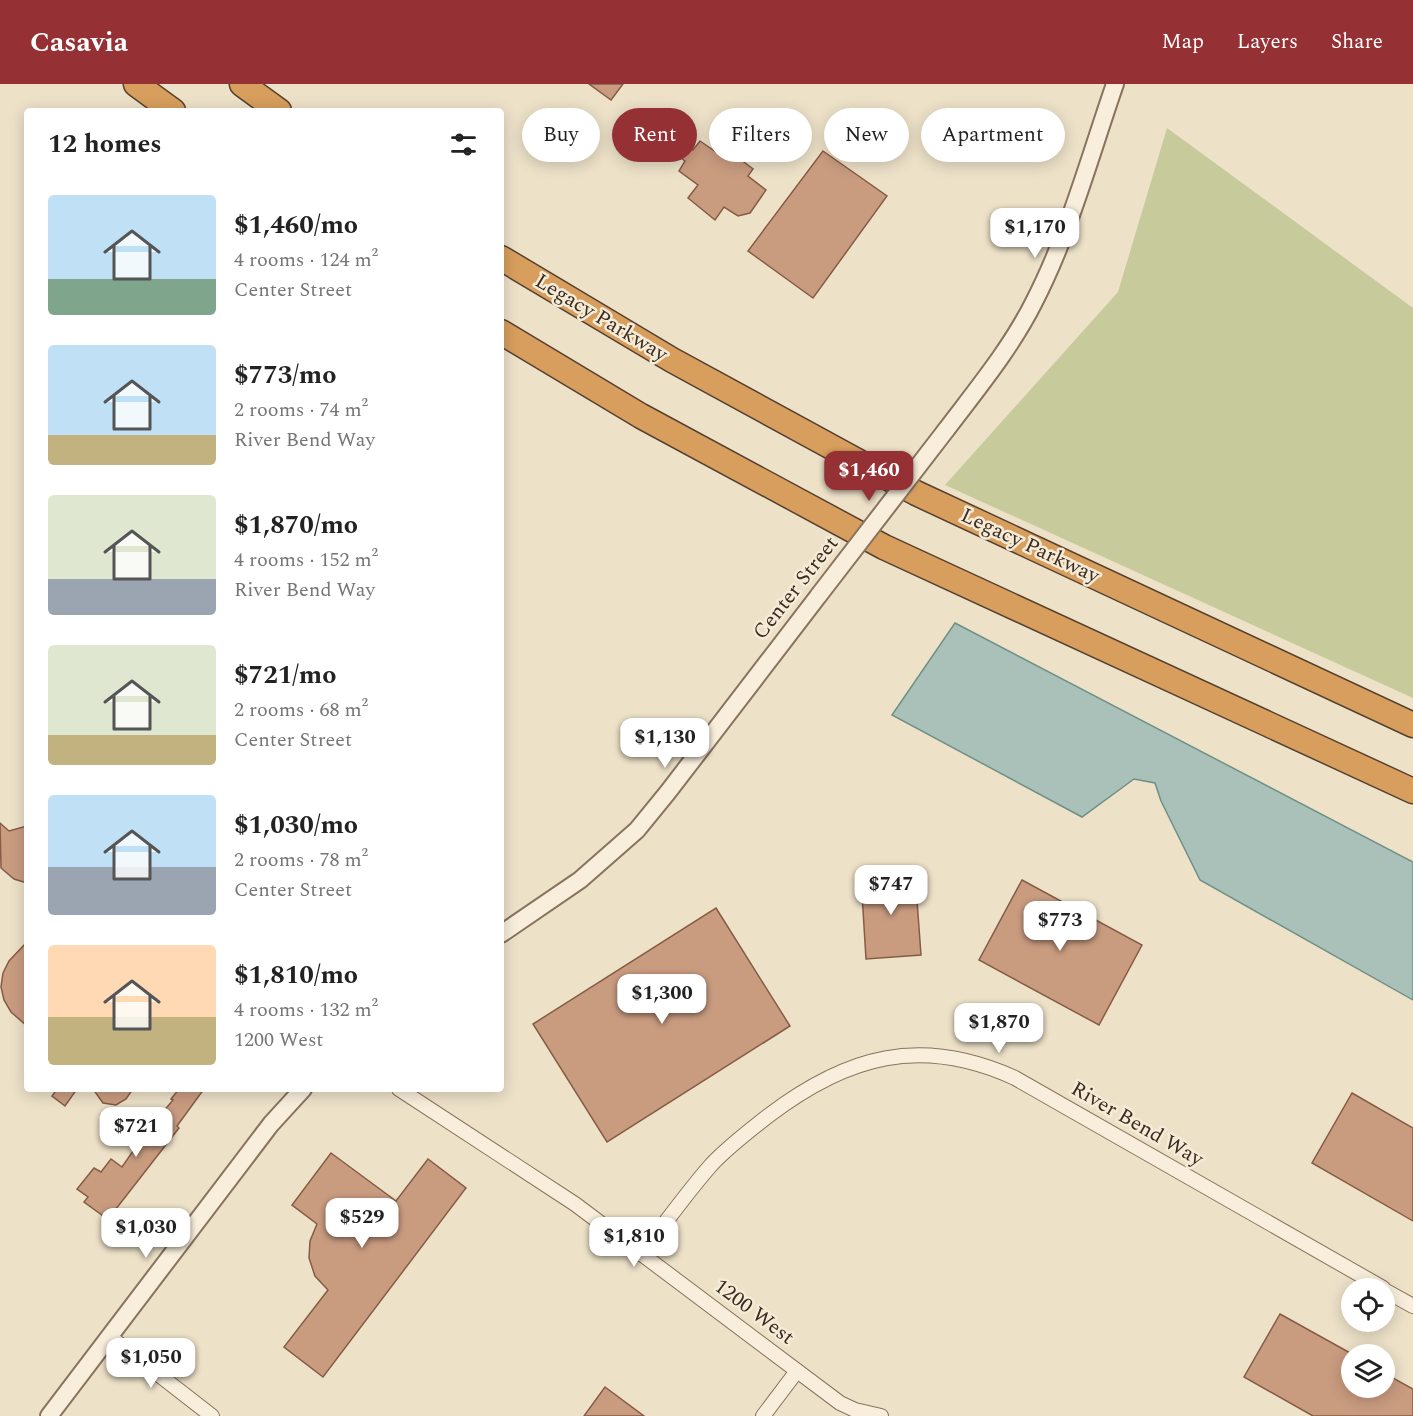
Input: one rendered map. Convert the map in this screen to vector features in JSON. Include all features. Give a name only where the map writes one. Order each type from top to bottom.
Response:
[{"type":"highway","points":[[136,84],[169,108]]},
{"type":"highway","points":[[242,84],[275,108]]},
{"type":"highway","name":"Legacy Parkway","points":[[504,260],[672,360],[916,493],[1413,724]]},
{"type":"highway","points":[[504,334],[641,416],[884,547],[1413,791]]},
{"type":"street","name":"Center Street","points":[[504,932],[580,880],[637,830],[1002,356],[1035,302],[1056,254],[1115,84]]},
{"type":"street","name":"River Bend Way","points":[[641,1254],[713,1163],[743,1135],[803,1090],[836,1073],[868,1062],[899,1056],[932,1056],[966,1060],[1015,1078],[1365,1278]]},
{"type":"street","points":[[49,1416],[271,1124],[300,1092]]},
{"type":"street","name":"1200 West","points":[[404,1092],[568,1199],[847,1407],[881,1416]]},
{"type":"street","name":"River Bend Way","points":[[1395,1295],[1413,1306]]},
{"type":"street","points":[[109,1336],[212,1416]]},
{"type":"street","points":[[763,1416],[797,1371]]},
{"type":"green space","points":[[1167,128],[1413,308],[1413,698],[945,485],[1118,292]]},
{"type":"water","points":[[955,623],[1413,862],[1413,1000],[1200,880],[1161,801],[1155,783],[1134,779],[1082,817],[892,715]]},
{"type":"building","points":[[589,84],[623,84],[611,100]]},
{"type":"building","points":[[700,141],[709,147],[709,162],[744,162],[753,169],[748,176],[766,190],[750,213],[738,216],[724,207],[715,220],[688,198],[698,185],[679,171],[684,162],[697,162],[697,145]]},
{"type":"building","points":[[823,151],[824,162],[839,162],[887,196],[813,298],[748,251]]},
{"type":"building","points":[[0,823],[9,831],[24,827],[24,882],[14,879],[1,868]]},
{"type":"building","points":[[915,873],[921,955],[866,959],[861,877]]},
{"type":"building","points":[[1022,880],[1142,945],[1099,1025],[979,960]]},
{"type":"building","points":[[716,908],[790,1026],[607,1142],[533,1024]]},
{"type":"building","points":[[24,945],[24,1023],[11,1012],[4,1000],[1,987],[3,973],[9,961]]},
{"type":"building","points":[[55,1092],[75,1092],[65,1106],[52,1096]]},
{"type":"building","points":[[95,1092],[131,1092],[126,1099],[116,1105],[103,1103]]},
{"type":"building","points":[[177,1092],[202,1092],[177,1126],[179,1128],[112,1214],[110,1213],[106,1218],[84,1202],[88,1197],[77,1189],[94,1168],[101,1172],[111,1159],[122,1167],[147,1131],[173,1100],[171,1099]]},
{"type":"building","points":[[1352,1093],[1413,1128],[1413,1221],[1312,1163]]},
{"type":"building","points":[[331,1153],[396,1201],[428,1159],[466,1188],[323,1377],[284,1347],[328,1290],[315,1276],[309,1258],[310,1241],[317,1224],[292,1205]]},
{"type":"building","points":[[1280,1314],[1341,1348],[1341,1398],[1395,1398],[1395,1379],[1413,1389],[1413,1416],[1313,1416],[1244,1377]]},
{"type":"building","points":[[605,1387],[644,1416],[584,1416]]}]
